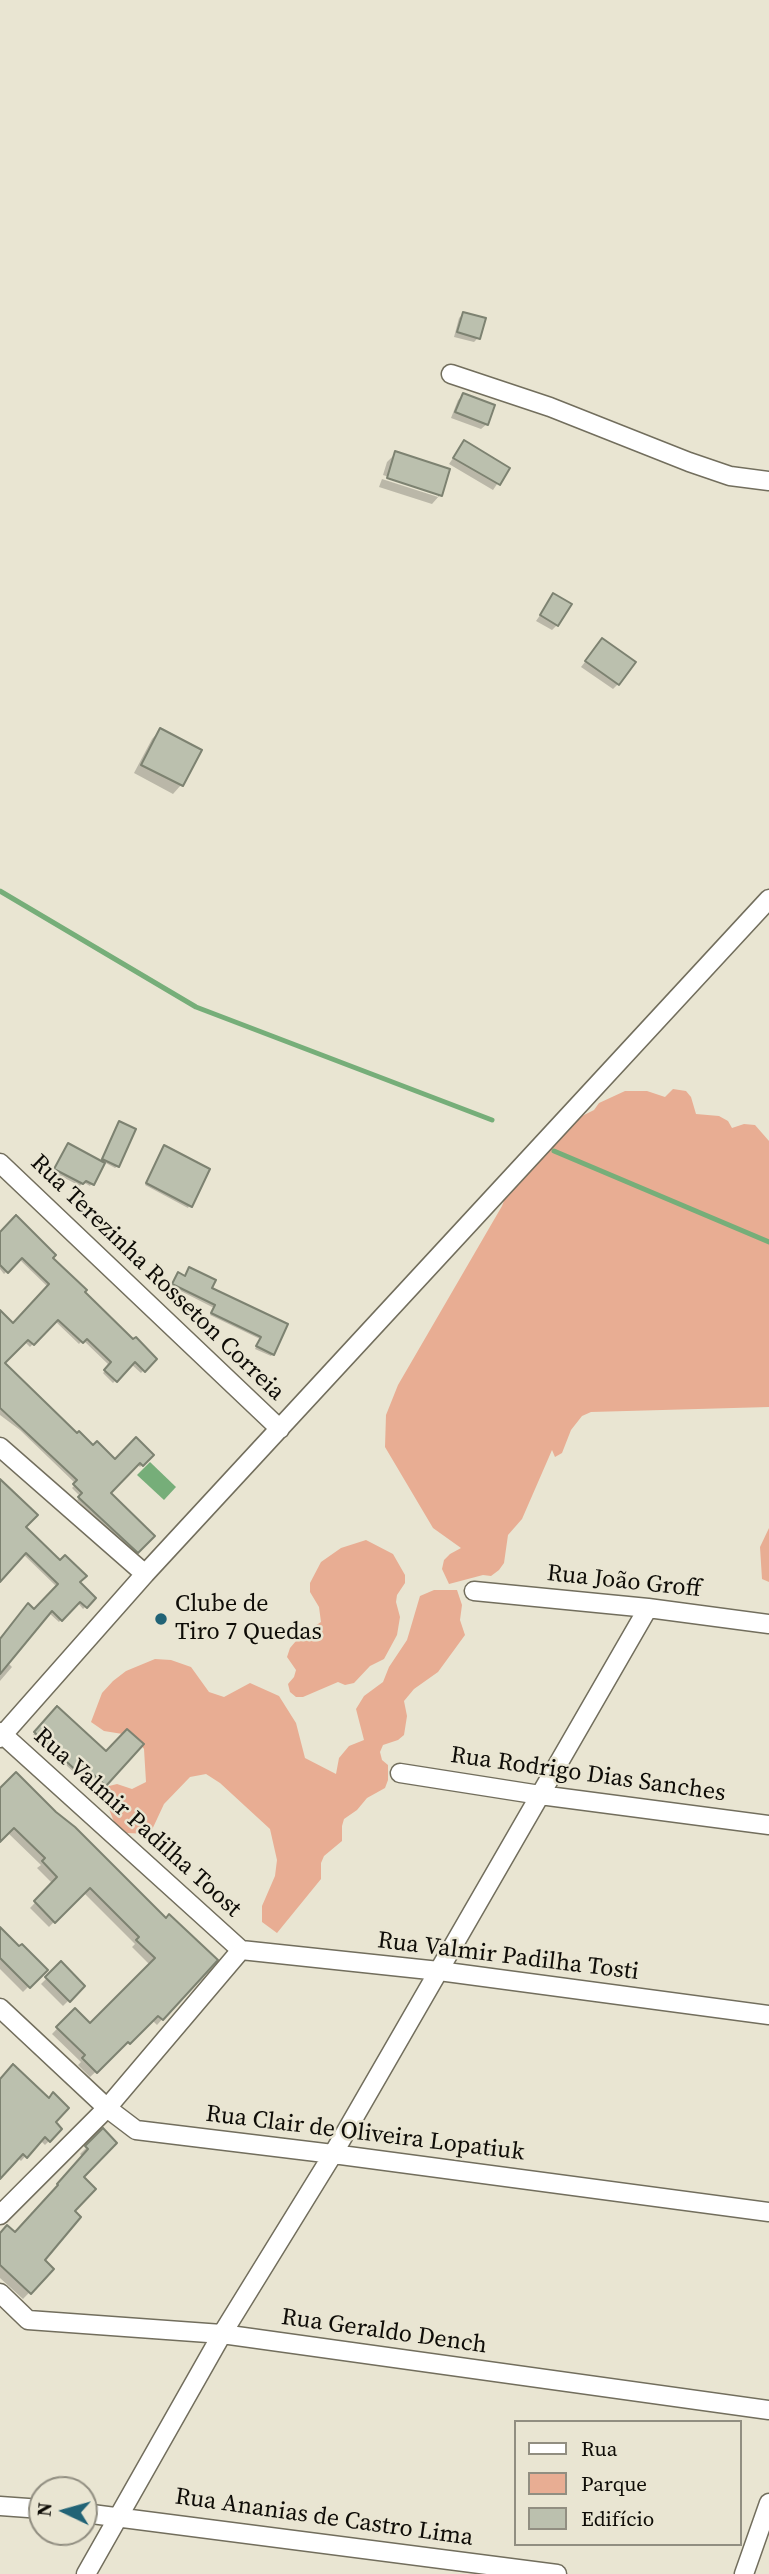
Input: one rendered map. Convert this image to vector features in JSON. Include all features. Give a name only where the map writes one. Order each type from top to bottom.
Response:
[{"type":"street","points":[[451,374],[550,407],[689,463],[730,476],[769,481]]},
{"type":"street","points":[[1,1735],[145,1574],[769,899]]},
{"type":"street","name":"Rua Terezinha Rosseton Correia","points":[[0,1165],[280,1429]]},
{"type":"street","points":[[0,1447],[145,1574]]},
{"type":"street","name":"Rua João Groff","points":[[474,1591],[648,1608],[769,1624]]},
{"type":"street","points":[[86,2574],[222,2334],[333,2154],[648,1608]]},
{"type":"street","name":"Rua Valmir Padilha Toost","points":[[1,1735],[241,1950]]},
{"type":"street","name":"Rua Rodrigo Dias Sanches","points":[[400,1773],[540,1795],[769,1825]]},
{"type":"street","points":[[0,2215],[107,2108],[241,1950]]},
{"type":"street","name":"Rua Valmir Padilha Tosti","points":[[241,1950],[439,1972],[769,2015]]},
{"type":"street","name":"Rua Clair de Oliveira Lopatiuk","points":[[0,2008],[107,2108],[136,2130],[769,2212]]},
{"type":"street","name":"Rua Geraldo Dench","points":[[0,2293],[28,2320],[222,2334],[769,2410]]},
{"type":"street","points":[[744,2574],[769,2503]]},
{"type":"street","points":[[0,2505],[28,2508]]},
{"type":"street","name":"Rua Ananias de Castro Lima","points":[[98,2514],[557,2574]]},
{"type":"green space","points":[[673,1089],[686,1091],[691,1097],[696,1114],[719,1116],[728,1121],[732,1128],[744,1124],[755,1125],[769,1141],[769,1407],[591,1412],[582,1416],[571,1430],[562,1453],[555,1457],[552,1450],[522,1519],[508,1535],[504,1563],[499,1570],[491,1576],[483,1575],[449,1584],[442,1569],[444,1560],[461,1548],[433,1528],[385,1447],[386,1415],[398,1385],[502,1206],[511,1182],[578,1118],[594,1110],[599,1103],[625,1091],[647,1091],[665,1097]]},
{"type":"green space","points":[[769,1528],[769,1582],[762,1579],[760,1547]]},
{"type":"green space","points":[[366,1540],[393,1554],[405,1575],[405,1583],[396,1602],[400,1617],[397,1635],[384,1659],[370,1666],[354,1683],[345,1685],[338,1682],[303,1697],[296,1697],[290,1692],[288,1684],[296,1670],[287,1657],[290,1648],[301,1635],[321,1622],[319,1607],[310,1592],[310,1583],[321,1562],[341,1548]]},
{"type":"green space","points":[[434,1590],[457,1590],[462,1605],[460,1620],[465,1635],[438,1672],[414,1689],[404,1701],[407,1716],[404,1735],[383,1745],[380,1752],[382,1760],[388,1765],[385,1788],[367,1798],[357,1810],[344,1819],[342,1841],[324,1856],[321,1879],[277,1933],[262,1922],[262,1906],[275,1876],[277,1860],[270,1829],[220,1783],[206,1774],[190,1777],[164,1804],[150,1834],[127,1833],[114,1822],[101,1788],[117,1784],[132,1789],[146,1782],[144,1749],[135,1736],[104,1731],[91,1722],[102,1693],[126,1671],[155,1659],[171,1660],[191,1667],[209,1692],[224,1697],[250,1683],[279,1696],[296,1723],[305,1758],[336,1774],[339,1758],[349,1746],[364,1740],[356,1709],[364,1696],[383,1682],[389,1667],[407,1640],[420,1596]]},
{"type":"shaded area","points":[[150,1462],[176,1487],[164,1500],[137,1475]]},
{"type":"building","points":[[463,312],[486,318],[480,339],[457,332]]},
{"type":"building","points":[[463,393],[495,405],[488,425],[455,412]]},
{"type":"building","points":[[464,440],[510,468],[500,485],[453,458]]},
{"type":"building","points":[[395,451],[450,469],[442,496],[387,478]]},
{"type":"building","points":[[553,593],[572,604],[558,626],[540,615]]},
{"type":"building","points":[[602,638],[636,662],[619,685],[585,661]]},
{"type":"building","points":[[160,728],[202,750],[183,786],[141,765]]},
{"type":"building","points":[[119,1121],[136,1129],[119,1167],[102,1159]]},
{"type":"building","points":[[68,1143],[105,1163],[94,1185],[86,1181],[83,1184],[54,1169]]},
{"type":"building","points":[[164,1145],[210,1169],[192,1207],[146,1183]]},
{"type":"building","points":[[16,1215],[56,1255],[53,1258],[87,1290],[85,1292],[157,1359],[145,1372],[135,1362],[117,1382],[104,1370],[111,1362],[87,1339],[83,1343],[58,1320],[34,1345],[28,1340],[5,1363],[77,1433],[79,1431],[93,1445],[97,1441],[115,1459],[136,1437],[154,1455],[143,1466],[140,1463],[111,1493],[155,1536],[138,1553],[78,1497],[82,1493],[73,1484],[77,1480],[0,1408],[0,1310],[13,1323],[49,1284],[22,1258],[8,1273],[0,1265],[0,1232]]},
{"type":"building","points":[[189,1267],[216,1280],[212,1288],[288,1324],[274,1355],[256,1346],[261,1337],[211,1313],[215,1305],[172,1284],[178,1272],[185,1276]]},
{"type":"building","points":[[0,1479],[38,1515],[26,1527],[60,1560],[65,1555],[87,1576],[80,1582],[96,1598],[87,1608],[80,1602],[62,1621],[52,1611],[0,1674],[0,1639],[28,1603],[34,1609],[58,1584],[26,1553],[0,1582]]},
{"type":"building","points":[[57,1706],[106,1751],[127,1729],[144,1744],[106,1786],[86,1768],[80,1774],[34,1732]]},
{"type":"building","points":[[16,1772],[166,1918],[169,1914],[218,1960],[163,2020],[158,2016],[97,2073],[82,2058],[85,2055],[56,2027],[75,2008],[90,2023],[155,1958],[136,1940],[139,1937],[90,1888],[55,1923],[34,1901],[57,1877],[42,1861],[45,1858],[14,1828],[0,1842],[0,1788]]},
{"type":"building","points":[[0,1927],[48,1970],[30,1988],[0,1958]]},
{"type":"building","points":[[61,1961],[85,1986],[70,2002],[45,1977]]},
{"type":"building","points":[[13,2064],[49,2098],[53,2092],[69,2108],[56,2122],[62,2129],[50,2142],[45,2137],[27,2158],[23,2154],[0,2179],[0,2079]]},
{"type":"building","points":[[103,2128],[117,2143],[84,2177],[96,2189],[75,2211],[81,2217],[45,2260],[54,2269],[31,2294],[0,2265],[0,2233],[7,2225],[15,2232],[58,2185],[88,2149],[85,2146]]},
{"type":"waterway","points":[[0,891],[196,1007],[492,1120]]},
{"type":"waterway","points":[[554,1151],[769,1242]]},
{"type":"place","name":"Clube de Tiro 7 Quedas","points":[[161,1619]]}]
